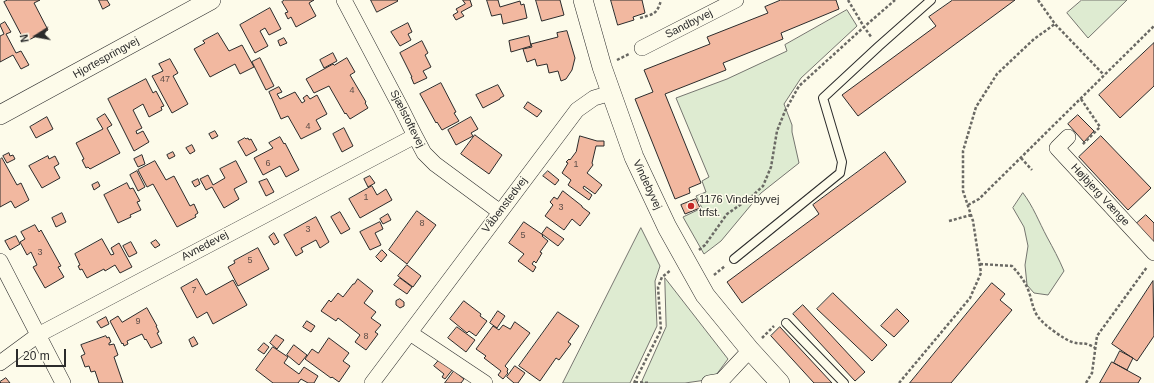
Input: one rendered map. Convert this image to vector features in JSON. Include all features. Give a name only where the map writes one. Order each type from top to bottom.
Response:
[{"type":"street","name":"Hjortespringvej","points":[[0,115],[211,0]]},
{"type":"street","name":"Sjælstoftevej","points":[[344,0],[424,153],[434,164],[500,212]]},
{"type":"street","name":"Vindebyvej","points":[[583,0],[602,67],[634,157],[667,227],[705,294],[750,350],[780,383]]},
{"type":"street","name":"Sandbyvej","points":[[642,48],[736,0]]},
{"type":"street","name":"Våbenstedvej","points":[[372,383],[577,110],[594,98],[612,93]]},
{"type":"street","name":"Avnedevej","points":[[0,363],[38,335],[414,136]]},
{"type":"street","name":"Højbjerg Vænge","points":[[1068,137],[1057,148],[1152,258]]},
{"type":"street","points":[[0,261],[63,383]]},
{"type":"street","points":[[410,333],[485,383]]},
{"type":"street","points":[[709,383],[721,381],[750,350]]},
{"type":"lane","points":[[734,259],[840,173],[842,162],[823,98],[931,0]]},
{"type":"lane","points":[[786,323],[844,383]]},
{"type":"path","points":[[640,18],[654,13],[659,9],[661,0]]},
{"type":"path","points":[[848,0],[864,27],[879,46]]},
{"type":"path","points":[[650,383],[634,382],[661,330],[658,287],[662,276],[706,245],[728,214],[750,198],[763,186],[771,167],[776,131],[799,86],[895,0]]},
{"type":"path","points":[[1038,0],[1054,24],[1104,75]]},
{"type":"path","points":[[899,383],[970,298],[981,273],[973,221],[963,191],[963,151],[976,107],[997,74],[1034,39],[1054,24]]},
{"type":"path","points":[[968,205],[979,199],[1154,26]]},
{"type":"path","points":[[602,67],[642,48]]},
{"type":"path","points":[[1068,161],[1100,127],[1081,99]]},
{"type":"path","points":[[1021,158],[1032,170]]},
{"type":"path","points":[[949,221],[971,215]]},
{"type":"path","points":[[1086,383],[1092,373],[1097,336],[1152,258]]},
{"type":"path","points":[[700,286],[734,259]]},
{"type":"path","points":[[979,264],[1012,266],[1022,278],[1039,318],[1056,332],[1072,342],[1090,344],[1095,348]]},
{"type":"path","points":[[750,350],[781,319],[786,323]]},
{"type":"green space","points":[[1082,0],[1127,0],[1088,38],[1067,13]]},
{"type":"green space","points":[[847,10],[857,26],[801,78],[784,104],[792,125],[792,132],[799,163],[761,193],[721,241],[704,254],[683,217],[702,208],[696,196],[706,192],[702,181],[709,177],[676,98],[727,79],[787,51],[785,45]]},
{"type":"green space","points":[[1023,193],[1033,209],[1064,271],[1048,295],[1034,293],[1027,285],[1025,265],[1028,246],[1024,227],[1013,208]]},
{"type":"green space","points":[[641,228],[660,266],[655,281],[657,326],[630,383],[563,383]]},
{"type":"green space","points":[[665,278],[728,359],[713,379],[685,383],[641,383],[666,327]]},
{"type":"building","points":[[8,0],[40,0],[34,3],[48,30],[25,42],[4,2]]},
{"type":"building","points":[[99,0],[107,0],[110,5],[103,9]]},
{"type":"building","points":[[285,0],[314,0],[309,3],[316,16],[296,27],[291,17],[288,19],[285,13],[288,12],[282,2]]},
{"type":"building","points":[[371,0],[397,0],[398,1],[377,12]]},
{"type":"building","points":[[463,0],[470,0],[472,6],[461,12],[464,16],[456,20],[453,15],[458,12],[456,9],[465,4]]},
{"type":"building","points":[[487,0],[498,0],[500,7],[520,1],[521,5],[524,4],[527,18],[503,24],[501,14],[492,16]]},
{"type":"building","points":[[536,0],[560,0],[564,15],[542,21]]},
{"type":"building","points":[[611,0],[642,0],[645,13],[633,17],[634,20],[618,25]]},
{"type":"building","points":[[781,0],[836,0],[839,9],[781,33],[783,39],[723,63],[726,70],[665,94],[701,183],[689,188],[690,193],[675,199],[635,99],[653,92],[644,70],[710,44],[707,37],[768,13],[765,7]]},
{"type":"building","points":[[953,0],[1015,0],[858,116],[842,95],[936,26],[929,17]]},
{"type":"building","points":[[270,8],[281,29],[269,35],[265,28],[260,31],[268,46],[255,53],[240,25]]},
{"type":"building","points":[[5,22],[11,32],[6,34],[16,53],[21,51],[29,65],[21,69],[13,55],[0,62],[0,36],[4,34],[0,25]]},
{"type":"building","points":[[408,23],[412,32],[408,34],[411,40],[400,46],[391,32]]},
{"type":"building","points":[[567,31],[575,58],[572,70],[566,79],[561,81],[558,71],[549,73],[547,64],[537,66],[535,59],[527,62],[523,49],[532,47],[531,44],[558,37],[557,33]]},
{"type":"building","points":[[218,33],[229,51],[242,45],[254,67],[240,74],[235,64],[210,77],[194,49],[205,43],[203,41]]},
{"type":"building","points":[[529,36],[531,46],[511,52],[509,41]]},
{"type":"building","points":[[284,38],[287,43],[280,46],[278,41]]},
{"type":"building","points":[[422,41],[428,53],[425,55],[431,67],[423,71],[427,78],[414,84],[400,53]]},
{"type":"building","points":[[1154,43],[1154,86],[1120,118],[1099,95]]},
{"type":"building","points":[[333,53],[337,61],[324,68],[320,60]]},
{"type":"building","points":[[260,58],[274,86],[266,90],[252,62]]},
{"type":"building","points":[[347,58],[355,72],[350,75],[368,108],[350,119],[346,113],[345,114],[329,86],[314,93],[306,79]]},
{"type":"building","points":[[170,59],[178,73],[173,76],[188,104],[172,113],[152,76],[163,71],[159,64]]},
{"type":"building","points":[[146,79],[153,93],[156,91],[164,106],[161,107],[162,110],[149,117],[143,104],[133,110],[142,128],[136,131],[137,134],[143,131],[149,142],[134,151],[108,99]]},
{"type":"building","points":[[441,83],[459,121],[442,130],[437,122],[436,123],[420,94]]},
{"type":"building","points":[[498,85],[504,96],[483,108],[476,95]]},
{"type":"building","points":[[279,87],[282,92],[277,94],[280,99],[295,92],[302,103],[305,101],[303,98],[307,95],[310,99],[317,95],[327,114],[316,120],[321,129],[301,139],[288,116],[281,119],[269,92]]},
{"type":"building","points":[[528,102],[542,111],[537,117],[524,108]]},
{"type":"building","points":[[105,114],[112,125],[107,128],[120,153],[90,169],[88,167],[86,168],[82,160],[84,159],[76,143],[103,129],[97,119]]},
{"type":"building","points":[[1078,115],[1094,131],[1084,142],[1068,124]]},
{"type":"building","points":[[47,117],[53,129],[36,138],[30,127]]},
{"type":"building","points":[[471,117],[478,129],[471,133],[473,136],[456,145],[448,130]]},
{"type":"building","points":[[344,128],[353,146],[342,152],[333,134]]},
{"type":"building","points":[[215,131],[218,136],[212,139],[209,134]]},
{"type":"building","points":[[475,135],[502,155],[489,174],[461,154]]},
{"type":"building","points":[[580,136],[597,141],[604,141],[604,146],[596,146],[592,163],[593,165],[587,173],[602,185],[595,194],[584,186],[583,188],[592,195],[589,200],[568,185],[571,180],[562,173],[568,163],[566,162],[569,159],[570,160],[576,152]]},
{"type":"building","points":[[1101,136],[1151,188],[1128,210],[1079,157]]},
{"type":"building","points":[[280,137],[284,144],[285,143],[299,170],[286,177],[280,166],[263,175],[254,158],[273,148],[269,143]]},
{"type":"building","points":[[248,138],[249,140],[251,139],[257,150],[246,156],[238,142]]},
{"type":"building","points":[[192,145],[195,151],[190,154],[186,148]]},
{"type":"building","points":[[173,152],[175,156],[169,159],[167,155]]},
{"type":"building","points":[[885,152],[906,182],[742,303],[727,282],[819,214],[813,205]]},
{"type":"building","points":[[9,153],[10,156],[13,155],[15,159],[7,163],[3,156]]},
{"type":"building","points":[[142,155],[145,164],[138,167],[134,159]]},
{"type":"building","points":[[48,156],[49,159],[55,156],[59,164],[54,167],[60,178],[42,188],[29,166]]},
{"type":"building","points":[[2,158],[17,185],[21,183],[29,200],[15,208],[11,201],[0,207],[0,160]]},
{"type":"building","points":[[155,161],[166,180],[174,176],[190,206],[194,204],[198,213],[195,215],[196,217],[177,227],[153,184],[147,187],[138,170]]},
{"type":"building","points":[[236,161],[247,182],[234,189],[239,199],[224,208],[212,187],[206,190],[200,179],[208,175],[213,185],[225,178],[220,169]]},
{"type":"building","points":[[137,171],[145,187],[138,191],[130,175]]},
{"type":"building","points":[[548,171],[559,180],[555,185],[543,176]]},
{"type":"building","points":[[370,176],[375,183],[368,187],[364,179]]},
{"type":"building","points":[[198,179],[200,184],[195,187],[192,182]]},
{"type":"building","points":[[267,179],[274,192],[266,196],[259,182]]},
{"type":"building","points":[[98,182],[100,186],[94,190],[92,185]]},
{"type":"building","points":[[127,183],[130,189],[133,188],[140,201],[137,202],[141,210],[118,223],[104,195]]},
{"type":"building","points":[[372,186],[377,195],[386,189],[392,200],[360,218],[349,199]]},
{"type":"building","points":[[563,191],[590,213],[580,226],[572,219],[564,230],[545,216],[553,205],[550,202],[554,197],[557,199]]},
{"type":"building","name":"1176 Vindebyvej trfst.","points":[[696,199],[700,208],[685,214],[681,205]]},
{"type":"building","points":[[417,211],[436,225],[407,264],[389,250]]},
{"type":"building","points":[[340,212],[350,229],[341,234],[331,217]]},
{"type":"building","points":[[62,213],[66,222],[56,227],[52,218]]},
{"type":"building","points":[[388,214],[391,220],[383,224],[380,219]]},
{"type":"building","points":[[1146,215],[1154,223],[1154,242],[1136,224]]},
{"type":"building","points":[[316,217],[329,242],[320,248],[316,240],[301,248],[303,252],[296,256],[284,235]]},
{"type":"building","points":[[380,222],[383,229],[375,233],[381,245],[370,250],[360,232]]},
{"type":"building","points":[[524,222],[543,235],[542,236],[548,241],[540,252],[542,253],[536,263],[534,261],[532,264],[536,267],[533,272],[518,261],[524,254],[509,243]]},
{"type":"building","points":[[35,225],[39,232],[41,230],[61,266],[58,267],[64,277],[45,288],[33,267],[37,265],[31,252],[27,255],[20,242],[25,239],[21,232]]},
{"type":"building","points":[[547,227],[564,239],[558,246],[542,234]]},
{"type":"building","points":[[274,233],[279,242],[274,245],[269,237]]},
{"type":"building","points":[[16,236],[20,244],[10,250],[5,241]]},
{"type":"building","points":[[102,239],[111,255],[114,254],[111,248],[119,243],[132,267],[120,273],[115,265],[105,271],[104,269],[87,278],[82,269],[80,270],[78,266],[80,265],[75,254]]},
{"type":"building","points":[[156,240],[160,245],[155,248],[151,243]]},
{"type":"building","points":[[131,242],[137,253],[129,257],[123,246]]},
{"type":"building","points":[[258,248],[269,269],[238,286],[228,267],[235,263],[234,261]]},
{"type":"building","points":[[382,250],[387,255],[381,262],[376,257]]},
{"type":"building","points":[[407,265],[421,276],[413,287],[398,276]]},
{"type":"building","points":[[400,278],[412,287],[407,294],[394,285]]},
{"type":"building","points":[[197,279],[206,295],[233,280],[247,305],[213,324],[207,312],[197,318],[181,288]]},
{"type":"building","points":[[358,279],[373,291],[364,303],[376,312],[371,318],[381,325],[375,332],[378,334],[366,350],[355,342],[360,335],[338,318],[336,321],[321,311],[329,300],[331,302],[338,293],[343,297]]},
{"type":"building","points":[[1153,281],[1154,336],[1137,361],[1112,344]]},
{"type":"building","points":[[992,283],[1005,294],[1000,300],[1012,310],[951,383],[910,383]]},
{"type":"building","points":[[833,293],[887,345],[872,361],[817,309]]},
{"type":"building","points":[[400,299],[404,302],[404,306],[400,308],[396,305],[396,301]]},
{"type":"building","points":[[464,301],[481,314],[480,316],[487,321],[476,336],[469,331],[467,333],[450,319]]},
{"type":"building","points":[[803,305],[865,372],[855,381],[793,314]]},
{"type":"building","points":[[147,308],[157,326],[159,332],[157,333],[162,343],[151,348],[142,334],[127,341],[128,344],[124,346],[110,321],[118,316],[122,322]]},
{"type":"building","points":[[897,309],[909,321],[894,337],[881,326]]},
{"type":"building","points":[[498,311],[505,316],[497,328],[490,323]]},
{"type":"building","points":[[558,312],[579,326],[568,342],[571,344],[559,360],[556,358],[540,381],[519,366]]},
{"type":"building","points":[[106,317],[109,324],[101,328],[97,322]]},
{"type":"building","points":[[307,321],[315,326],[311,332],[303,327]]},
{"type":"building","points":[[515,322],[530,333],[505,366],[508,369],[508,373],[503,379],[498,375],[501,371],[484,358],[486,356],[476,349],[493,326],[499,330],[503,325],[510,329]]},
{"type":"building","points":[[457,327],[475,340],[466,352],[448,338]]},
{"type":"building","points":[[780,327],[832,383],[814,383],[771,336]]},
{"type":"building","points":[[276,335],[284,340],[277,349],[270,343]]},
{"type":"building","points":[[106,336],[107,338],[109,337],[111,342],[109,345],[114,344],[118,355],[114,357],[123,383],[99,383],[95,371],[91,372],[89,366],[85,367],[81,356],[85,354],[81,345]]},
{"type":"building","points":[[194,337],[198,344],[192,347],[189,340]]},
{"type":"building","points":[[329,338],[349,353],[343,361],[350,366],[339,382],[305,359],[312,349],[318,353]]},
{"type":"building","points":[[264,343],[269,347],[264,354],[258,350]]},
{"type":"building","points":[[294,345],[307,355],[299,365],[287,355]]},
{"type":"building","points":[[273,347],[288,357],[284,363],[299,374],[304,367],[318,376],[314,383],[308,383],[301,379],[298,383],[273,383],[256,370]]},
{"type":"building","points":[[1120,351],[1133,358],[1127,370],[1114,363]]},
{"type":"building","points":[[440,359],[453,369],[445,379],[442,377],[444,374],[434,366]]},
{"type":"building","points":[[1112,362],[1141,378],[1138,383],[1100,383]]},
{"type":"building","points":[[515,366],[525,373],[518,383],[514,383],[507,377]]},
{"type":"building","points":[[454,371],[464,379],[461,383],[445,383]]},
{"type":"building","points":[[6,378],[10,383],[0,382]]},
{"type":"place","name":"1176 Vindebyvej trfst.","points":[[691,206]]}]
